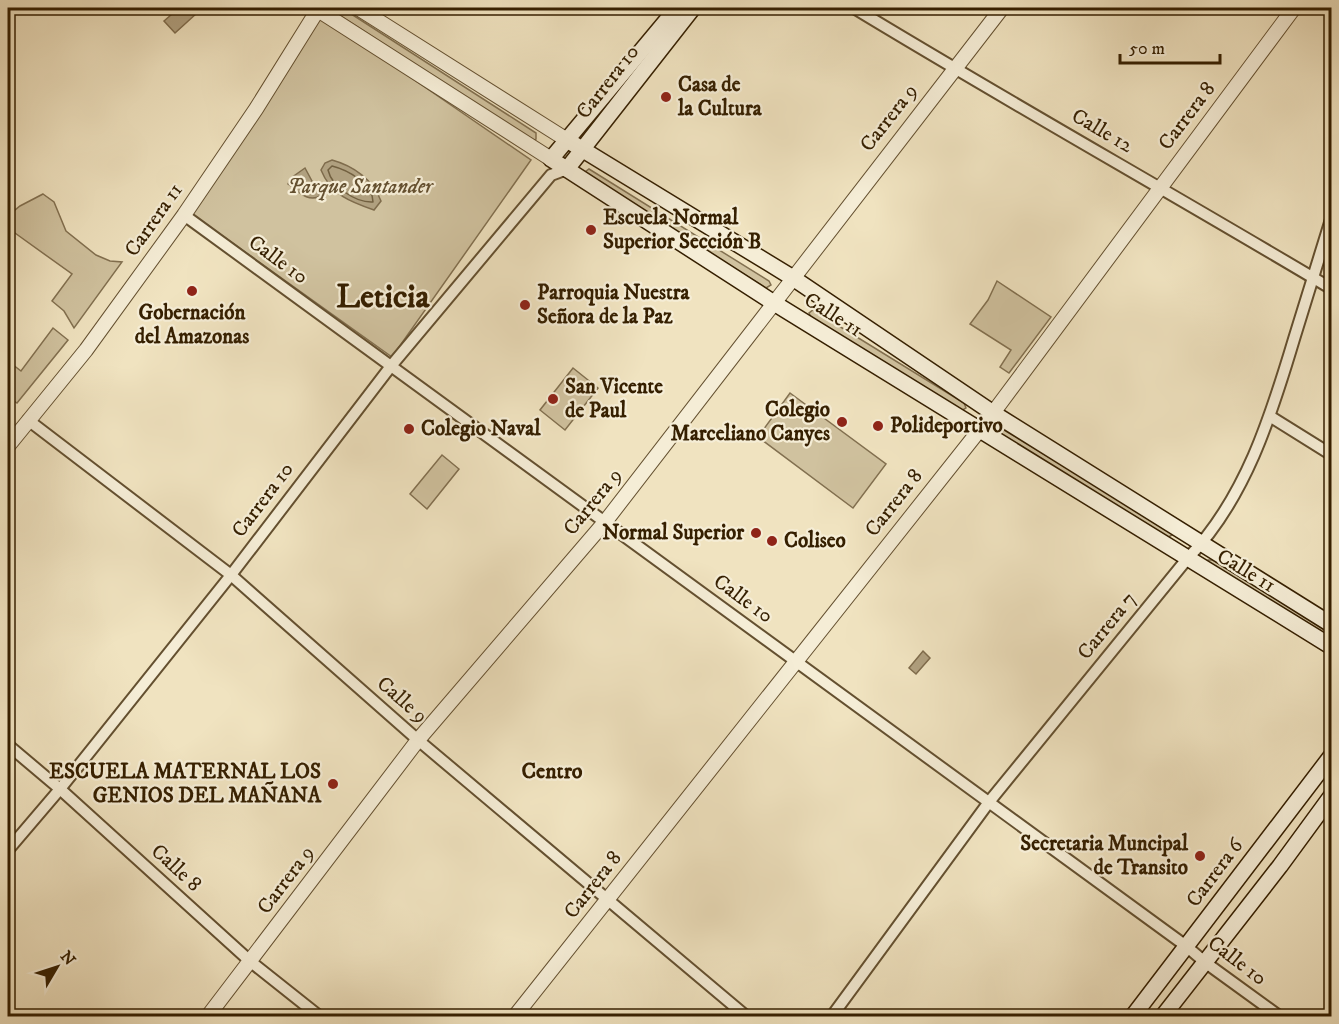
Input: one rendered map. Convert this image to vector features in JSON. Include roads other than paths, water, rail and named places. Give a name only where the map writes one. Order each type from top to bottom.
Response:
[{"type":"main road","name":"Carrera 10","points":[[551,159],[677,8]]},
{"type":"main road","name":"Carrera 10","points":[[567,169],[693,8]]},
{"type":"main road","name":"Calle 11","points":[[567,140],[793,278],[993,412],[1332,625]]},
{"type":"main road","name":"Calle 11","points":[[551,159],[774,303],[1332,647]]},
{"type":"main road","name":"Carrera 6","points":[[1133,1017],[1332,755]]},
{"type":"main road","points":[[1163,1017],[1332,795]]},
{"type":"street","name":"Calle 11","points":[[358,8],[567,140]]},
{"type":"street","name":"Calle 12","points":[[854,8],[954,69],[1161,187],[1332,289]]},
{"type":"street","name":"Carrera 9","points":[[208,1017],[418,740],[605,522],[1002,8]]},
{"type":"street","name":"Carrera 8","points":[[515,1017],[993,412],[1294,8]]},
{"type":"street","name":"Calle 11","points":[[319,9],[551,159]]},
{"type":"street","name":"Carrera 11","points":[[8,446],[86,350],[184,215],[256,109],[319,9]]},
{"type":"street","points":[[551,159],[551,175]]},
{"type":"street","name":"Carrera 10","points":[[8,850],[60,789],[231,575],[391,366],[551,175],[567,169]]},
{"type":"street","name":"Calle 10","points":[[184,215],[1186,946],[1278,1017]]},
{"type":"street","name":"Carrera 7","points":[[832,1017],[989,802],[1187,559],[1203,543],[1234,493],[1271,417],[1332,216]]},
{"type":"street","points":[[1271,417],[1332,455]]},
{"type":"street","name":"Calle 9","points":[[28,420],[231,575],[418,740],[746,1017]]},
{"type":"street","name":"Calle 8","points":[[8,745],[60,789],[250,962],[320,1017]]},
{"type":"water","points":[[179,8],[192,8],[197,13],[175,33],[164,21]]},
{"type":"water","points":[[332,160],[348,166],[368,180],[381,201],[374,210],[350,200],[330,186],[321,170],[325,163]]},
{"type":"water","points":[[305,168],[320,196],[316,198],[299,193],[288,184],[291,178]]},
{"type":"water","points":[[923,651],[930,658],[916,674],[909,668]]},
{"type":"place","name":"Casa de la Cultura","points":[[666,97]]},
{"type":"place","name":"Escuela Normal Superior Sección B","points":[[591,230]]},
{"type":"place","name":"Gobernación del Amazonas","points":[[192,291]]},
{"type":"place","name":"Parroquia Nuestra Señora de la Paz","points":[[525,305]]},
{"type":"place","name":"San Vicente de Paul","points":[[553,399]]},
{"type":"place","name":"Colegio Marceliano Canyes","points":[[842,422]]},
{"type":"place","name":"Polideportivo","points":[[878,426]]},
{"type":"place","name":"Colegio Naval","points":[[409,429]]},
{"type":"place","name":"Normal Superior","points":[[756,533]]},
{"type":"place","name":"Coliseo","points":[[772,541]]},
{"type":"place","name":"ESCUELA MATERNAL LOS GENIOS DEL MAÑANA","points":[[333,784]]},
{"type":"place","name":"Secretaria Muncipal de Transito","points":[[1200,856]]},
{"type":"district","name":"Leticia","points":[[383,297]]},
{"type":"district","name":"Centro","points":[[552,771]]},
{"type":"park label","name":"Parque Santander","points":[[360,187]]}]
